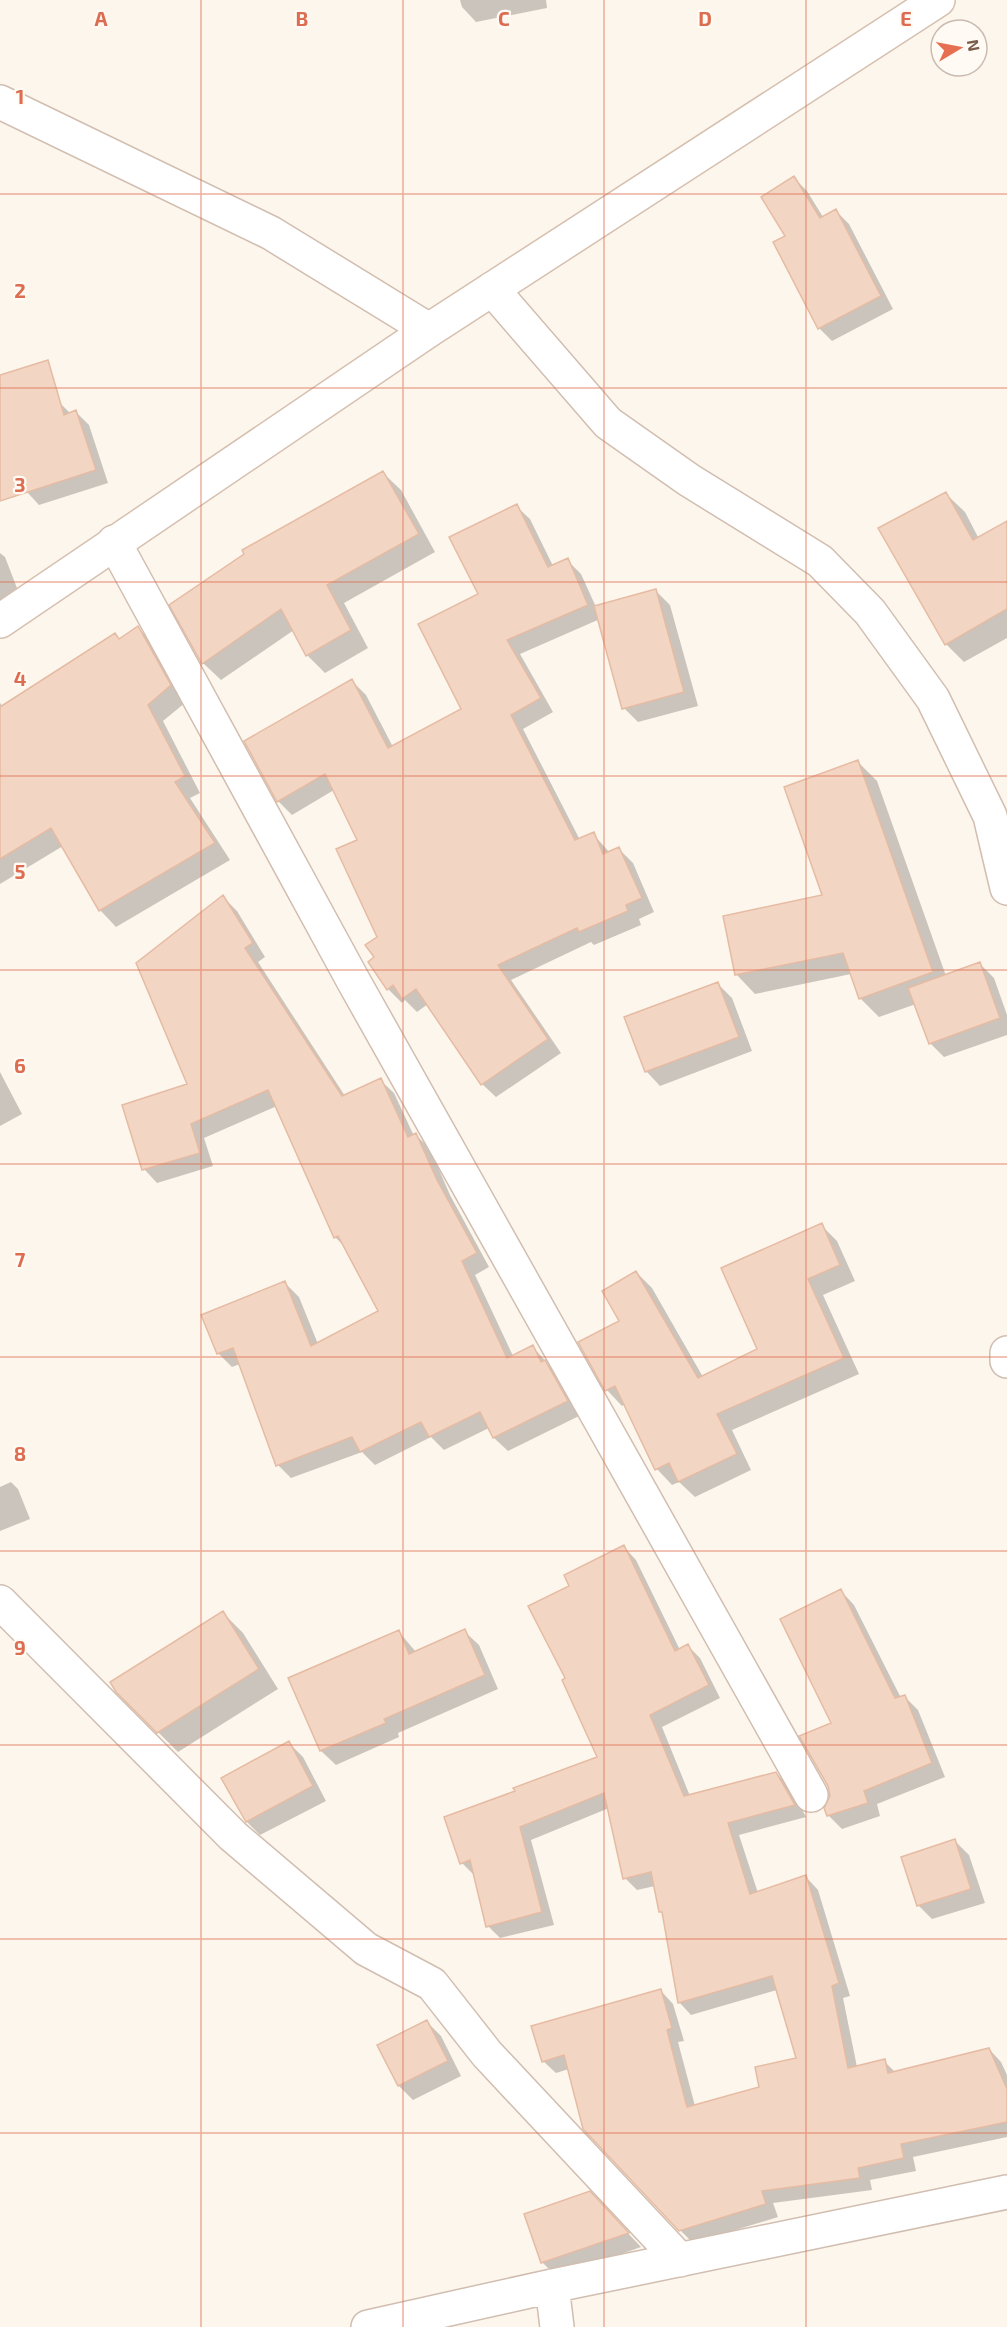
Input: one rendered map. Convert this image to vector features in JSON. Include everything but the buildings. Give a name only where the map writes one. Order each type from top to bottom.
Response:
[{"type":"street","points":[[0,621],[429,330],[938,0]]},
{"type":"street","points":[[0,102],[271,233],[429,330]]},
{"type":"street","points":[[492,289],[608,423],[708,493],[820,561],[870,612],[933,699],[990,816],[1007,888]]},
{"type":"street","points":[[114,542],[354,982],[812,1795]]},
{"type":"street","points":[[1007,1353],[1007,1361]]},
{"type":"street","points":[[0,1602],[233,1836],[366,1948],[432,1984],[487,2054],[680,2260]]},
{"type":"street","points":[[368,2327],[552,2286],[1007,2192]]},
{"type":"street","points":[[552,2286],[557,2327]]}]
